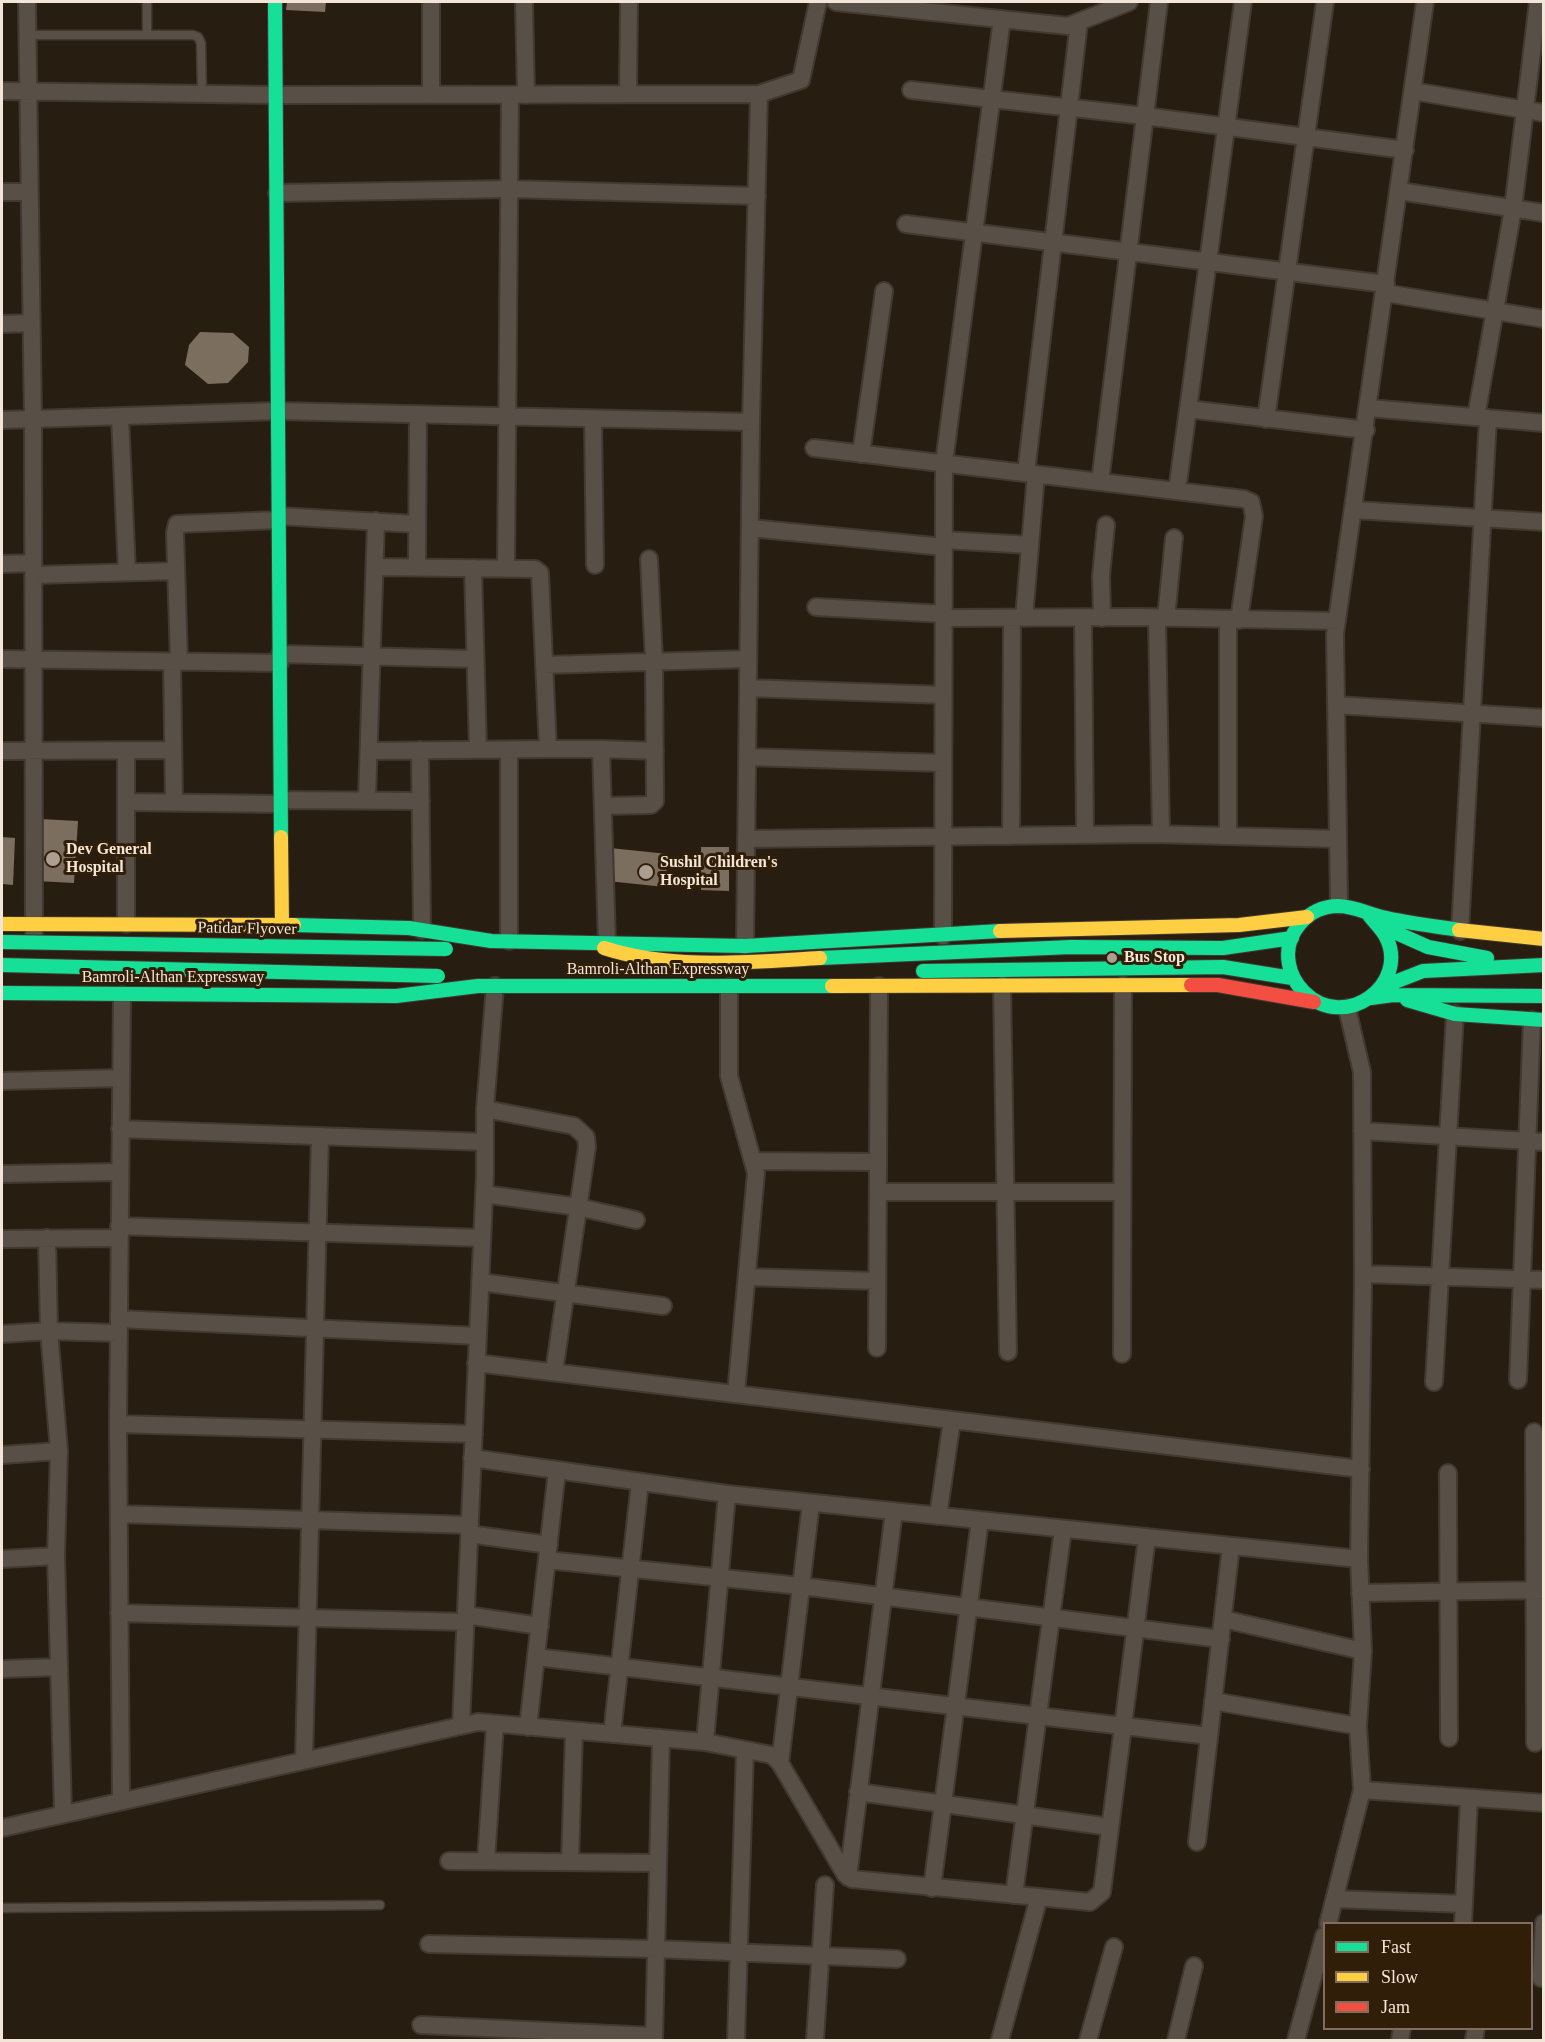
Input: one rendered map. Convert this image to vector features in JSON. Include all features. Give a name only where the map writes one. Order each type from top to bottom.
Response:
[{"type":"main road","points":[[275,2],[282,925]]},
{"type":"main road","points":[[2,924],[282,925],[422,930],[491,941],[745,946],[943,936],[1025,929],[1239,925],[1307,916],[1322,908],[1339,905],[1355,907],[1369,915],[1381,926],[1389,940],[1392,956],[1388,991]]},
{"type":"main road","points":[[1369,915],[1460,931],[1544,939]]},
{"type":"main road","points":[[1307,916],[1292,938],[1288,961],[1292,978],[1301,992],[1314,1002],[1330,1008],[1347,1008],[1388,991],[1423,971],[1544,964]]},
{"type":"main road","points":[[1381,926],[1428,947],[1526,964]]},
{"type":"main road","points":[[590,943],[635,958],[739,962],[1071,947],[1223,948],[1292,938]]},
{"type":"main road","name":"Patidar Flyover","points":[[2,942],[446,949],[491,941]]},
{"type":"main road","points":[[2,965],[438,976],[477,986]]},
{"type":"main road","points":[[592,987],[628,975],[1223,967],[1292,978]]},
{"type":"main road","name":"Bamroli-Althan Expressway","points":[[2,993],[396,996],[477,986],[1218,985],[1314,1002]]},
{"type":"main road","points":[[1388,991],[1544,996]]},
{"type":"main road","points":[[1388,991],[1455,1014],[1538,1020]]},
{"type":"street","points":[[27,2],[34,569],[32,993]]},
{"type":"street","points":[[431,2],[431,95]]},
{"type":"street","points":[[506,569],[510,189],[524,2]]},
{"type":"street","points":[[628,94],[629,2]]},
{"type":"street","points":[[2,91],[276,95],[759,94],[801,80],[818,2]]},
{"type":"street","points":[[836,2],[891,4],[995,13],[1068,26],[1079,22],[1096,8],[1129,2]]},
{"type":"street","points":[[1100,482],[1159,2]]},
{"type":"street","points":[[1177,491],[1244,2]]},
{"type":"street","points":[[1266,419],[1285,271],[1325,2]]},
{"type":"street","points":[[1339,905],[1337,621],[1355,510],[1425,2]]},
{"type":"street","points":[[1460,931],[1482,518],[1482,418],[1495,312],[1513,208],[1538,2]]},
{"type":"street","points":[[943,936],[944,463],[992,97],[995,13]]},
{"type":"street","points":[[1011,836],[1018,618],[1030,545],[1031,474],[1053,242],[1079,22]]},
{"type":"street","points":[[911,90],[992,97],[1405,150]]},
{"type":"street","points":[[1413,91],[1544,113]]},
{"type":"street","points":[[745,946],[751,422],[759,94]]},
{"type":"street","points":[[277,193],[510,189],[757,196]]},
{"type":"street","points":[[1399,191],[1544,213]]},
{"type":"street","points":[[2,192],[28,192]]},
{"type":"street","points":[[906,224],[1285,271],[1386,288],[1495,312],[1544,319]]},
{"type":"street","points":[[861,454],[884,291]]},
{"type":"street","points":[[2,324],[31,323]]},
{"type":"street","points":[[1369,408],[1544,423]]},
{"type":"street","points":[[1188,409],[1366,430]]},
{"type":"street","points":[[2,420],[278,411],[751,422]]},
{"type":"street","points":[[417,567],[415,524],[418,415]]},
{"type":"street","points":[[120,417],[127,572]]},
{"type":"street","points":[[593,419],[595,565]]},
{"type":"street","points":[[814,448],[1244,499],[1251,502],[1254,508],[1234,619],[1228,836]]},
{"type":"street","points":[[1355,510],[1544,522]]},
{"type":"street","points":[[174,803],[175,527],[180,522],[279,518],[415,524]]},
{"type":"street","points":[[368,799],[376,521]]},
{"type":"street","points":[[1102,618],[1101,576],[1106,525]]},
{"type":"street","points":[[750,528],[944,544],[1030,545]]},
{"type":"street","points":[[1161,834],[1162,618],[1174,538]]},
{"type":"street","points":[[603,806],[651,805],[655,801],[654,662],[649,559]]},
{"type":"street","points":[[2,564],[34,569],[176,571]]},
{"type":"street","points":[[375,567],[535,569],[540,573],[548,749]]},
{"type":"street","points":[[473,568],[478,750]]},
{"type":"street","points":[[816,607],[943,616],[1337,621]]},
{"type":"street","points":[[1083,618],[1085,835]]},
{"type":"street","points":[[2,659],[176,661],[371,657],[474,659]]},
{"type":"street","points":[[544,664],[748,659]]},
{"type":"street","points":[[748,688],[943,695]]},
{"type":"street","points":[[1336,705],[1470,711],[1544,718]]},
{"type":"street","points":[[369,750],[601,749],[655,751]]},
{"type":"street","points":[[601,749],[607,943]]},
{"type":"street","points":[[2,751],[173,750]]},
{"type":"street","points":[[420,750],[422,930]]},
{"type":"street","points":[[509,750],[509,941]]},
{"type":"street","points":[[126,751],[126,924]]},
{"type":"street","points":[[747,757],[943,764]]},
{"type":"street","points":[[126,802],[281,802],[368,799],[421,801]]},
{"type":"street","points":[[746,839],[1161,834],[1338,839]]},
{"type":"street","points":[[1122,1354],[1123,985]]},
{"type":"street","points":[[461,1725],[484,1194],[485,1109],[495,986]]},
{"type":"street","points":[[877,1347],[879,986]]},
{"type":"street","points":[[1002,986],[1008,1352]]},
{"type":"street","points":[[729,987],[729,1076],[753,1161],[756,1188],[736,1394]]},
{"type":"street","points":[[121,1800],[118,1424],[122,995]]},
{"type":"street","points":[[1328,1922],[1362,1790],[1358,1726],[1363,1651],[1359,1559],[1363,1274],[1362,1072],[1347,1008]]},
{"type":"street","points":[[1434,1382],[1455,1014]]},
{"type":"street","points":[[1518,1380],[1522,1278],[1535,1141],[1538,1020]]},
{"type":"street","points":[[2,1081],[121,1078]]},
{"type":"street","points":[[485,1109],[573,1126],[586,1137],[587,1147],[554,1372]]},
{"type":"street","points":[[120,1129],[485,1142]]},
{"type":"street","points":[[1362,1131],[1535,1141]]},
{"type":"street","points":[[304,1759],[308,1520],[313,1430],[320,1136]]},
{"type":"street","points":[[753,1161],[878,1162]]},
{"type":"street","points":[[2,1174],[120,1172]]},
{"type":"street","points":[[878,1192],[1122,1191]]},
{"type":"street","points":[[484,1194],[578,1207],[636,1220]]},
{"type":"street","points":[[2,1239],[47,1239],[119,1232],[318,1233],[482,1238]]},
{"type":"street","points":[[47,1239],[50,1331],[59,1451],[56,1556],[63,1813]]},
{"type":"street","points":[[1363,1274],[1544,1280]]},
{"type":"street","points":[[747,1277],[877,1281]]},
{"type":"street","points":[[480,1282],[566,1291],[663,1306]]},
{"type":"street","points":[[2,1334],[119,1326],[315,1329],[478,1336]]},
{"type":"street","points":[[477,1363],[1361,1469]]},
{"type":"street","points":[[938,1516],[952,1420]]},
{"type":"street","points":[[118,1424],[474,1434]]},
{"type":"street","points":[[1534,1432],[1538,1590],[1535,1743]]},
{"type":"street","points":[[2,1455],[59,1451]]},
{"type":"street","points":[[472,1458],[727,1494],[1359,1559]]},
{"type":"street","points":[[528,1726],[557,1470]]},
{"type":"street","points":[[1448,1473],[1449,1738]]},
{"type":"street","points":[[612,1734],[640,1482]]},
{"type":"street","points":[[705,1742],[727,1494]]},
{"type":"street","points":[[780,1763],[811,1503]]},
{"type":"street","points":[[848,1877],[894,1511]]},
{"type":"street","points":[[119,1514],[308,1520],[470,1530],[548,1552],[630,1569],[801,1586],[1221,1640]]},
{"type":"street","points":[[932,1887],[980,1520]]},
{"type":"street","points":[[1014,1895],[1063,1529]]},
{"type":"street","points":[[2,1828],[478,1722],[705,1742],[772,1755],[780,1763],[848,1877],[861,1881],[1090,1902],[1097,1899],[1102,1892],[1148,1538]]},
{"type":"street","points":[[1197,1842],[1231,1546]]},
{"type":"street","points":[[2,1558],[56,1556]]},
{"type":"street","points":[[1360,1593],[1538,1590]]},
{"type":"street","points":[[119,1613],[307,1618],[466,1618],[540,1626]]},
{"type":"street","points":[[1223,1619],[1363,1651]]},
{"type":"street","points":[[536,1657],[1209,1736]]},
{"type":"street","points":[[2,1669],[59,1667]]},
{"type":"street","points":[[1213,1701],[1358,1726]]},
{"type":"street","points":[[486,1861],[495,1724]]},
{"type":"street","points":[[570,1862],[574,1731]]},
{"type":"street","points":[[421,2025],[654,2038],[661,1738]]},
{"type":"street","points":[[736,2040],[745,1750]]},
{"type":"street","points":[[1362,1790],[1544,1803]]},
{"type":"street","points":[[858,1792],[1025,1813],[1110,1827]]},
{"type":"street","points":[[1463,1922],[1469,1798]]},
{"type":"street","points":[[449,1861],[658,1863]]},
{"type":"street","points":[[815,2040],[825,1885]]},
{"type":"street","points":[[1000,2040],[1040,1897]]},
{"type":"street","points":[[1335,1899],[1464,1904]]},
{"type":"street","points":[[1541,1978],[1544,1923]]},
{"type":"street","points":[[1296,2040],[1323,1940]]},
{"type":"street","points":[[429,1944],[656,1948],[897,1959]]},
{"type":"street","points":[[1088,2040],[1114,1947]]},
{"type":"street","points":[[1176,2040],[1194,1966]]},
{"type":"lane","points":[[147,2],[147,35]]},
{"type":"lane","points":[[27,35],[198,37],[201,43],[202,94]]},
{"type":"lane","points":[[2,1908],[380,1905]]},
{"type":"building","points":[[287,2],[326,2],[325,12],[286,10]]},
{"type":"building","points":[[200,332],[233,333],[249,347],[248,362],[228,383],[208,384],[185,365],[189,345]]},
{"type":"building","points":[[40,819],[78,821],[74,883],[36,881]]},
{"type":"building","points":[[2,837],[15,838],[13,885],[2,884]]},
{"type":"building","points":[[701,847],[729,847],[729,891],[701,890]]},
{"type":"building","points":[[610,848],[668,854],[665,887],[607,881]]},
{"type":"traffic: fast","points":[[275,2],[281,837]]},
{"type":"traffic: fast","points":[[1369,915],[1386,937],[1391,955],[1389,971],[1381,986],[1369,997],[1354,1005],[1337,1007],[1320,1003],[1304,992],[1293,976],[1288,953],[1294,932],[1308,916],[1317,911],[1327,907],[1344,906],[1391,919],[1459,930]]},
{"type":"traffic: fast","points":[[294,925],[409,928],[491,941],[745,946],[1000,931]]},
{"type":"traffic: fast","points":[[1381,926],[1428,947],[1487,958]]},
{"type":"traffic: fast","points":[[820,958],[1071,947],[1223,948],[1292,938]]},
{"type":"traffic: fast","points":[[2,942],[446,949]]},
{"type":"traffic: fast","points":[[2,965],[438,976]]},
{"type":"traffic: fast","points":[[1382,987],[1423,971],[1544,965]]},
{"type":"traffic: fast","points":[[923,971],[1223,967],[1292,978]]},
{"type":"traffic: fast","points":[[2,993],[396,996],[478,986],[832,986]]},
{"type":"traffic: fast","points":[[1371,998],[1393,995],[1544,996]]},
{"type":"traffic: fast","points":[[1407,1000],[1455,1014],[1544,1020]]},
{"type":"traffic: slow","points":[[281,837],[282,925]]},
{"type":"traffic: slow","points":[[1000,931],[1239,925],[1307,917]]},
{"type":"traffic: slow","points":[[2,924],[294,925]]},
{"type":"traffic: slow","points":[[1459,930],[1544,939]]},
{"type":"traffic: slow","points":[[604,948],[630,955],[684,962],[820,958]]},
{"type":"traffic: slow","points":[[832,986],[1191,985]]},
{"type":"traffic: jam","points":[[1191,985],[1218,985],[1314,1002]]},
{"type":"place","name":"Dev General Hospital","points":[[53,859]]},
{"type":"place","name":"Sushil Children's Hospital","points":[[646,872]]},
{"type":"place","name":"Bus Stop","points":[[1112,958]]}]
